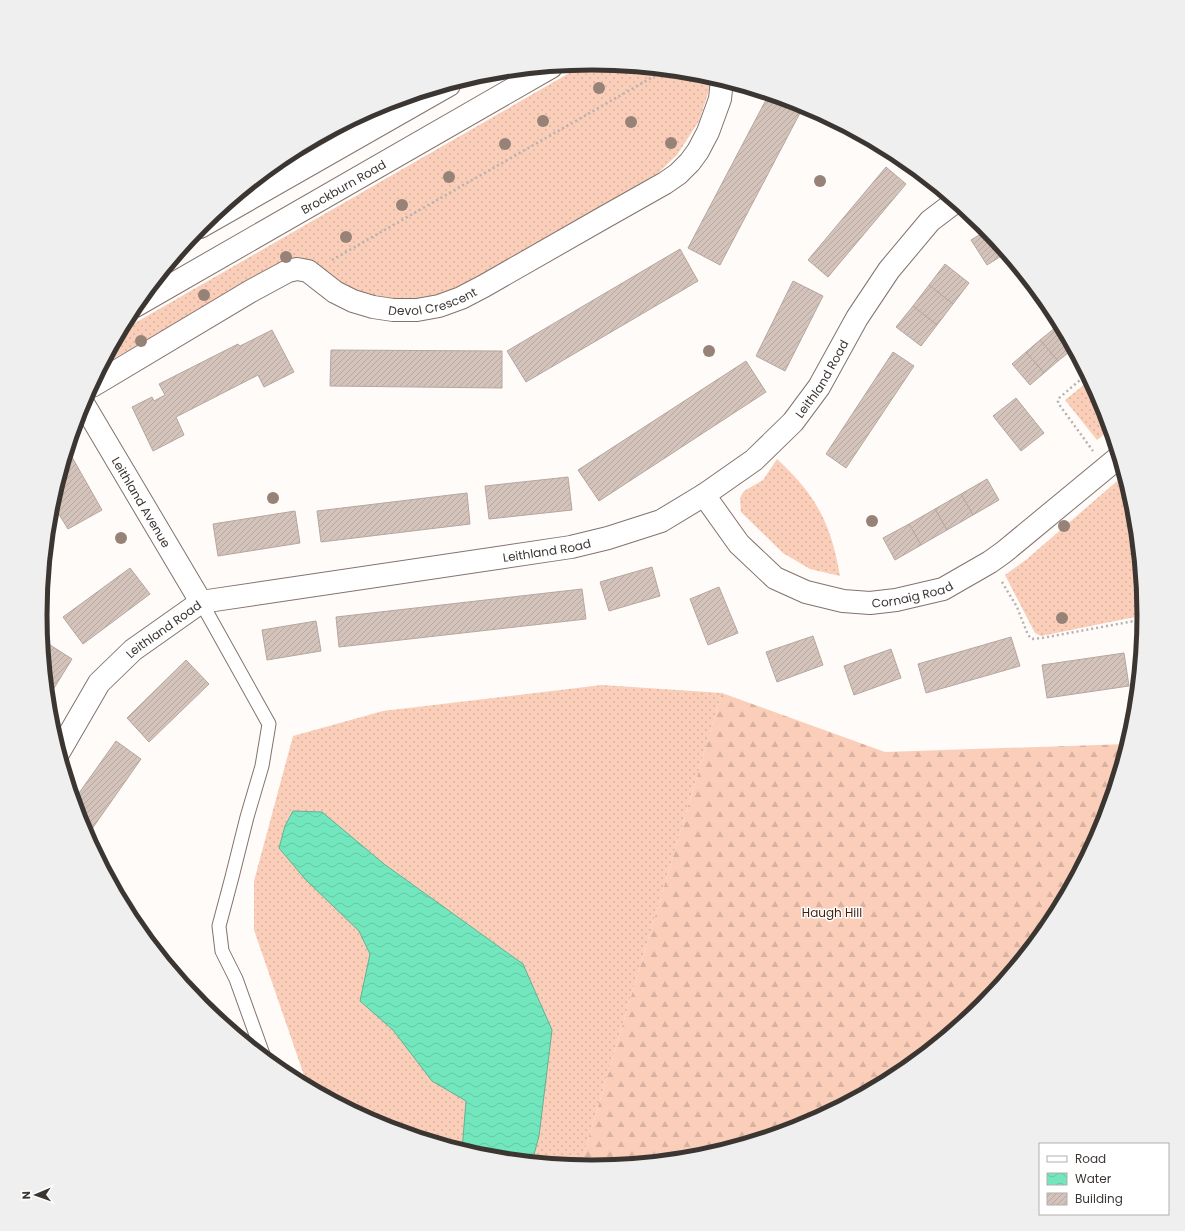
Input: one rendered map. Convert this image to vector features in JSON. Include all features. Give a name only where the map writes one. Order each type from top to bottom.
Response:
[{"type":"street","name":"Brockburn Road","points":[[149,298],[541,73]]},
{"type":"street","name":"Devol Crescent","points":[[308,271],[335,292],[353,301],[373,307],[392,310],[417,310],[439,306],[461,298],[597,222],[678,174],[698,151],[708,132],[720,99],[721,86]]},
{"type":"street","points":[[225,213],[432,94]]},
{"type":"street","name":"Leithland Road","points":[[63,745],[99,683],[133,650],[201,602],[571,547],[608,538],[661,521],[704,495],[754,460],[793,422],[820,387],[857,318],[889,270],[930,221],[952,205]]},
{"type":"street","points":[[100,381],[280,275],[297,269],[308,271]]},
{"type":"street","name":"Leithland Avenue","points":[[88,411],[201,602]]},
{"type":"street","name":"Cornaig Road","points":[[704,495],[739,544],[775,578],[806,592],[843,601],[870,603],[896,600],[943,589],[990,562],[1112,463]]},
{"type":"lane","points":[[201,602],[269,724],[262,766],[247,817],[219,926],[222,951],[236,979],[261,1049]]},
{"type":"path","points":[[308,271],[334,259],[658,74]]},
{"type":"path","points":[[1083,377],[1058,399],[1058,403],[1112,463]]},
{"type":"path","points":[[990,562],[1017,607],[1028,635],[1032,639],[1138,619]]},
{"type":"green space","points":[[574,71],[628,71],[699,80],[711,83],[699,121],[677,155],[658,173],[458,289],[421,302],[357,295],[300,257],[114,358],[113,356],[131,325]]},
{"type":"green space","points":[[1086,383],[1106,433],[1097,440],[1065,400]]},
{"type":"green space","points":[[777,459],[802,485],[820,511],[832,540],[840,576],[810,569],[783,553],[741,512],[740,498],[744,491],[763,480]]},
{"type":"green space","points":[[1120,478],[1128,509],[1133,544],[1137,580],[1138,616],[1041,636],[1035,633],[1005,575],[1027,559]]},
{"type":"green space","points":[[602,685],[722,693],[582,1161],[557,1160],[486,1151],[417,1132],[351,1105],[305,1079],[254,930],[254,881],[293,736],[383,711]]},
{"type":"green space","name":"Haugh Hill","points":[[722,693],[885,752],[1122,744],[1109,791],[1082,857],[1046,919],[1003,975],[952,1026],[925,1048],[896,1069],[834,1105],[768,1132],[699,1151],[628,1160],[582,1161]]},
{"type":"water","points":[[293,811],[322,812],[384,864],[523,964],[552,1030],[539,1136],[533,1157],[486,1151],[462,1145],[466,1101],[432,1081],[393,1030],[360,1001],[370,954],[359,931],[305,879],[279,848],[285,826]]},
{"type":"building","points":[[767,99],[800,113],[720,265],[688,248]]},
{"type":"building","points":[[886,167],[906,184],[828,277],[808,260]]},
{"type":"building","points":[[981,234],[1002,255],[987,265],[971,240]]},
{"type":"building","points":[[680,249],[698,281],[526,382],[507,351]]},
{"type":"building","points":[[945,264],[969,283],[953,304],[929,285]]},
{"type":"building","points":[[793,281],[823,296],[785,371],[756,356]]},
{"type":"building","points":[[929,285],[953,304],[937,325],[913,306]]},
{"type":"building","points":[[913,306],[937,325],[921,346],[896,327]]},
{"type":"building","points":[[1055,328],[1070,352],[1058,361],[1040,340]]},
{"type":"building","points":[[272,330],[294,372],[264,387],[258,375],[176,417],[184,435],[153,451],[132,407],[152,397],[154,401],[165,395],[159,384],[238,344],[240,346]]},
{"type":"building","points":[[1040,340],[1058,361],[1044,373],[1026,352]]},
{"type":"building","points":[[331,350],[502,351],[502,388],[330,386]]},
{"type":"building","points":[[893,352],[914,366],[846,468],[826,454]]},
{"type":"building","points":[[1026,352],[1044,373],[1030,385],[1012,364]]},
{"type":"building","points":[[746,361],[766,392],[599,501],[578,470]]},
{"type":"building","points":[[1016,398],[1044,433],[1021,451],[993,416]]},
{"type":"building","points":[[71,456],[102,510],[68,529],[57,511]]},
{"type":"building","points":[[568,477],[572,510],[489,519],[485,486]]},
{"type":"building","points":[[987,479],[999,500],[973,515],[961,494]]},
{"type":"building","points":[[467,493],[470,524],[321,542],[317,511]]},
{"type":"building","points":[[961,494],[973,515],[947,530],[935,509]]},
{"type":"building","points":[[935,509],[947,530],[921,545],[909,524]]},
{"type":"building","points":[[295,511],[300,543],[218,556],[213,524]]},
{"type":"building","points":[[909,524],[921,545],[895,560],[883,538]]},
{"type":"building","points":[[652,567],[660,596],[609,611],[600,582]]},
{"type":"building","points":[[130,568],[150,594],[83,644],[63,617]]},
{"type":"building","points":[[719,587],[738,633],[708,645],[690,599]]},
{"type":"building","points":[[582,589],[586,619],[339,647],[336,617]]},
{"type":"building","points":[[316,621],[321,651],[267,660],[262,630]]},
{"type":"building","points":[[813,636],[823,665],[777,682],[766,652]]},
{"type":"building","points":[[1011,637],[1020,666],[926,693],[918,664]]},
{"type":"building","points":[[48,643],[72,659],[53,691]]},
{"type":"building","points":[[891,649],[901,678],[854,695],[844,666]]},
{"type":"building","points":[[1124,653],[1129,686],[1047,698],[1042,665]]},
{"type":"building","points":[[186,660],[209,684],[149,742],[127,718]]},
{"type":"building","points":[[116,741],[141,759],[91,830],[78,795]]}]
